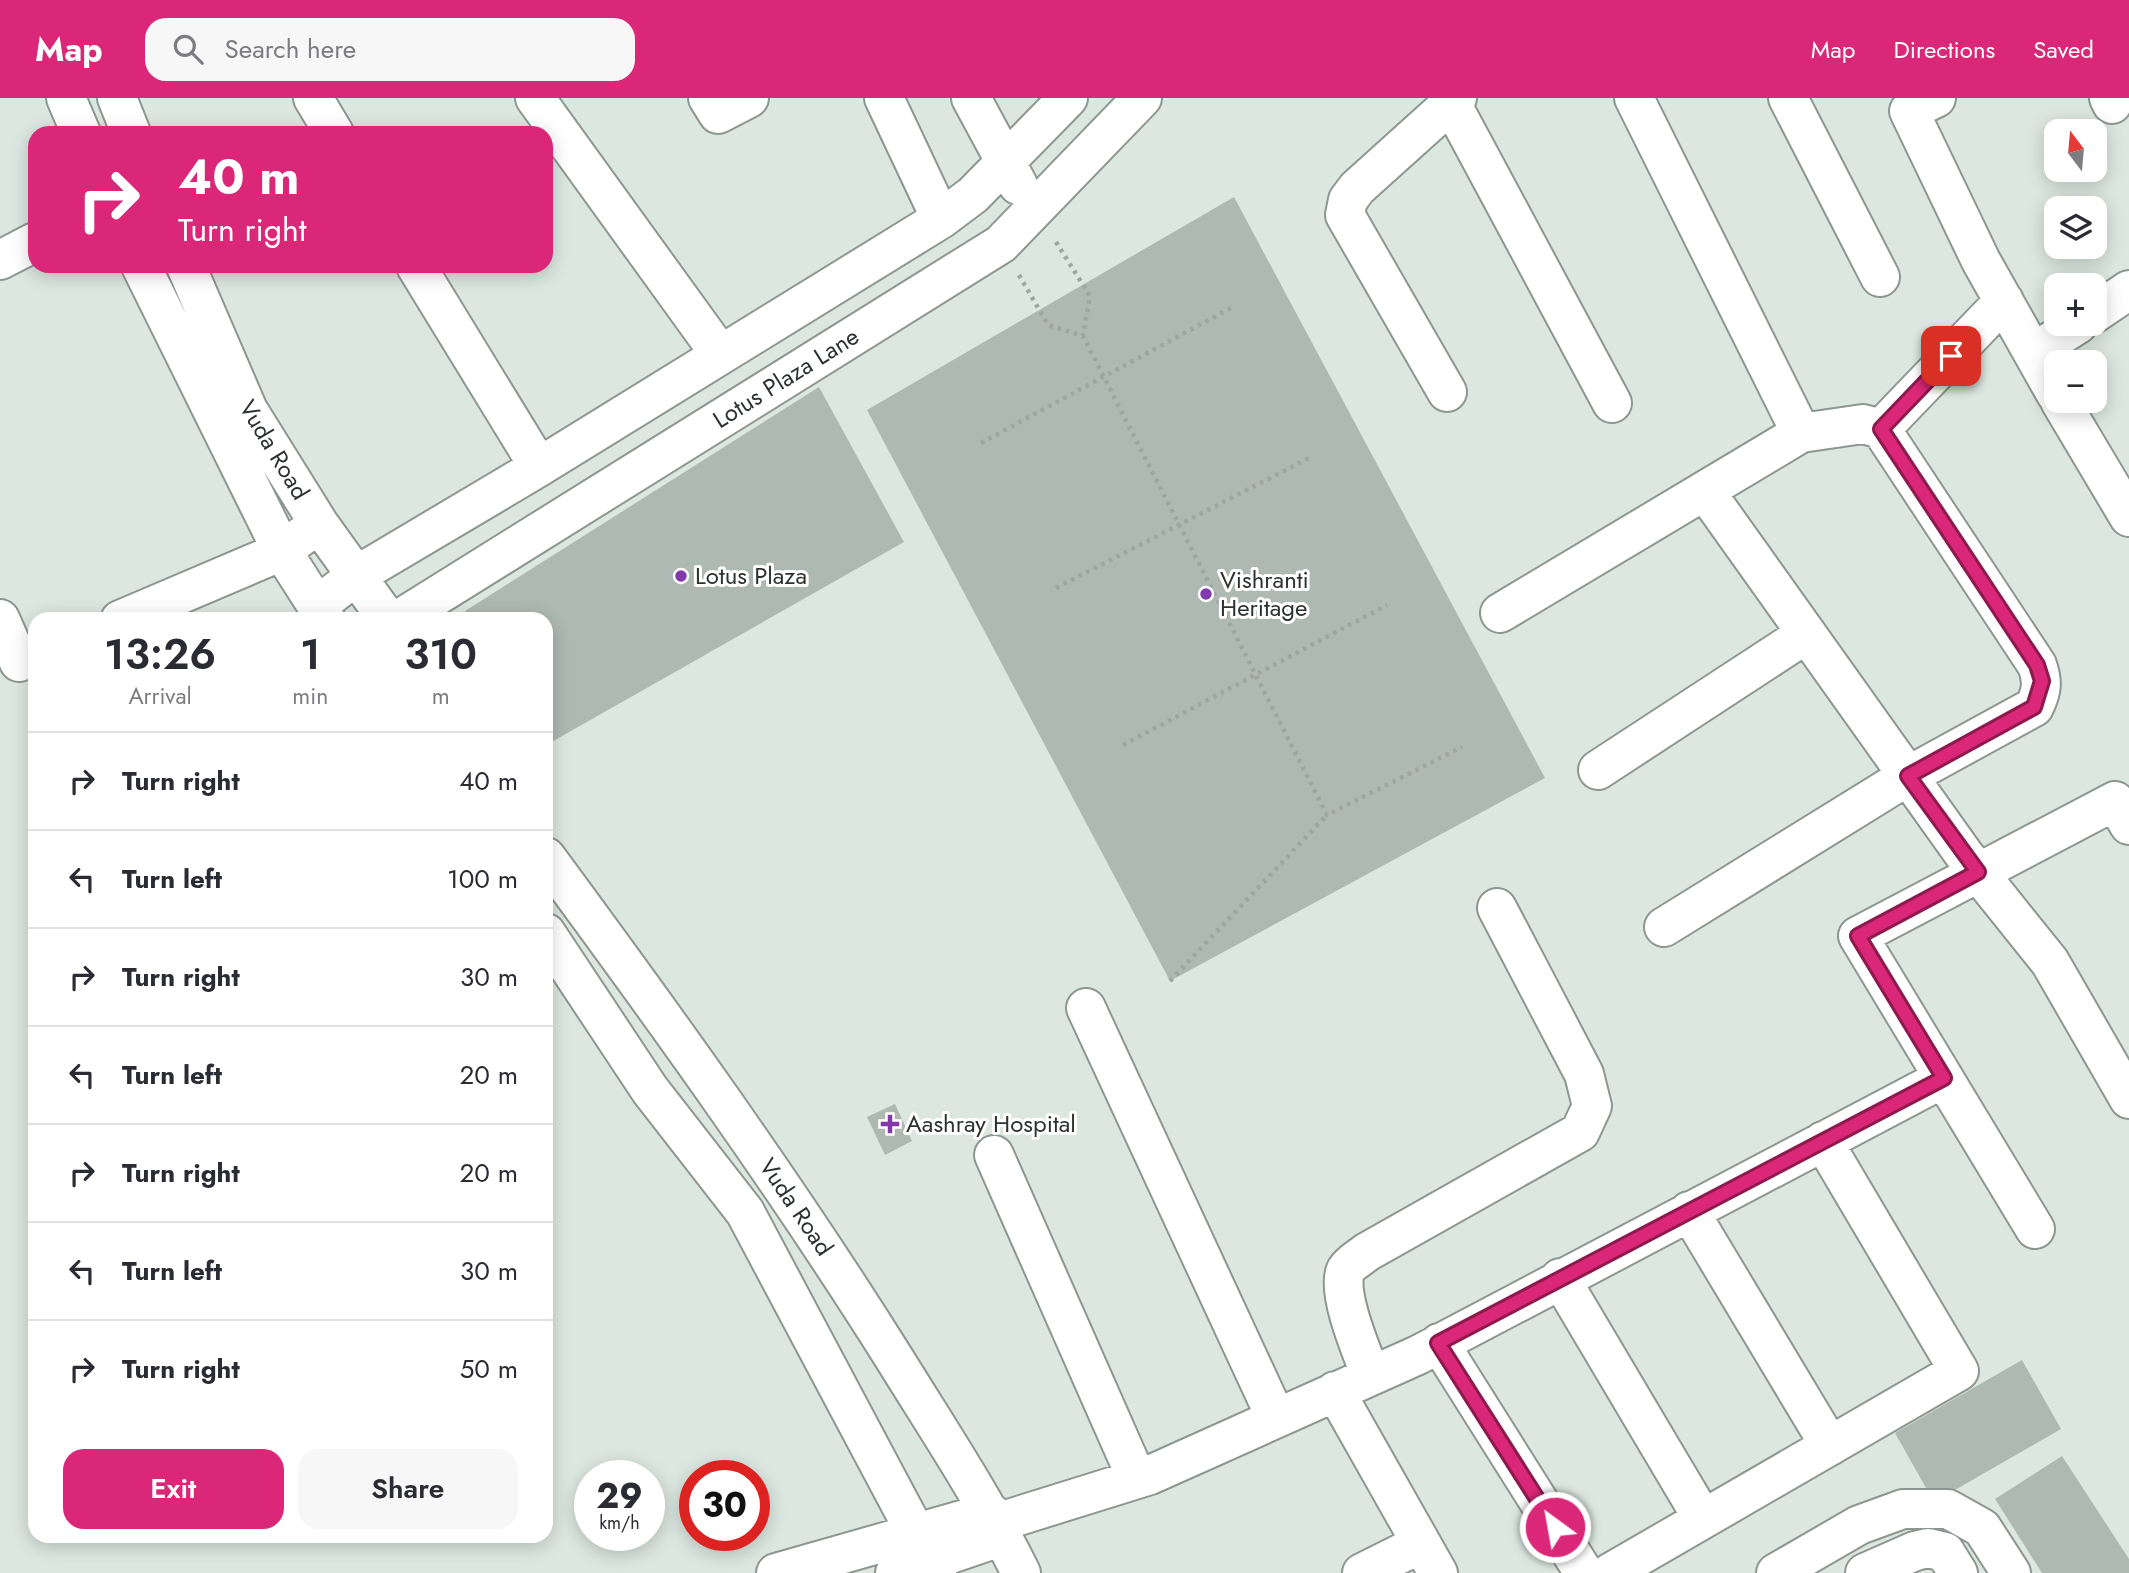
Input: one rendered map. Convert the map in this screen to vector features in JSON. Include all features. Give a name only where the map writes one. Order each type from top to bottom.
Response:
[{"type":"street","points":[[66,98],[78,126]]},
{"type":"street","points":[[313,98],[330,126]]},
{"type":"street","points":[[535,98],[720,354]]},
{"type":"street","points":[[708,98],[718,114],[749,98]]},
{"type":"street","points":[[884,98],[941,219]]},
{"type":"street","points":[[971,98],[1005,165],[1036,211]]},
{"type":"street","points":[[322,612],[357,575],[539,467],[941,219],[973,195],[1005,165],[1068,98]]},
{"type":"street","name":"Lotus Plaza Lane","points":[[411,612],[1001,244],[1036,211],[1142,98]]},
{"type":"street","points":[[1634,98],[1801,433]]},
{"type":"street","points":[[1788,98],[1880,276]]},
{"type":"street","points":[[1936,98],[1909,111],[1980,261],[2044,373]]},
{"type":"street","points":[[1447,391],[1345,215],[1348,200],[1357,188],[1454,101],[1612,403]]},
{"type":"street","points":[[973,195],[1001,244]]},
{"type":"street","points":[[0,260],[28,246]]},
{"type":"street","name":"Vuda Road","points":[[144,273],[282,551],[320,612]]},
{"type":"street","name":"Vuda Road","points":[[189,273],[248,410],[319,524],[382,612]]},
{"type":"street","points":[[420,273],[539,467]]},
{"type":"street","points":[[2107,305],[2129,290]]},
{"type":"street","points":[[1881,429],[2004,301]]},
{"type":"street","points":[[2033,353],[2059,336]]},
{"type":"street","points":[[2067,413],[2129,517]]},
{"type":"street","points":[[1500,613],[1801,433],[1863,424],[1881,429],[2037,665],[2042,681],[2034,707],[1908,776],[1664,927]]},
{"type":"street","points":[[1704,491],[1978,872],[2050,962],[2129,1099]]},
{"type":"street","points":[[139,612],[282,551],[319,524]]},
{"type":"street","points":[[0,619],[19,662],[28,658]]},
{"type":"street","points":[[1598,770],[1806,634]]},
{"type":"street","points":[[2035,1229],[1858,936],[2115,801],[2129,825]]},
{"type":"street","name":"Vuda Road","points":[[553,867],[772,1171],[844,1279],[996,1524],[1021,1573]]},
{"type":"street","points":[[1371,1376],[1357,1340],[1342,1284],[1346,1269],[1367,1252],[1580,1132],[1592,1107],[1584,1074],[1497,908]]},
{"type":"street","name":"Vuda Road","points":[[553,944],[650,1090],[745,1212],[902,1558]]},
{"type":"street","points":[[1086,1009],[1276,1418]]},
{"type":"street","points":[[776,1573],[902,1558],[996,1524],[1137,1479],[1371,1376],[1438,1343],[1944,1078]]},
{"type":"street","points":[[1610,1573],[1959,1371],[1823,1141]]},
{"type":"street","points":[[994,1155],[1137,1479]]},
{"type":"street","points":[[1689,1211],[1830,1446]]},
{"type":"street","points":[[1560,1278],[1703,1519]]},
{"type":"street","points":[[1438,1343],[1584,1573]]},
{"type":"street","points":[[1335,1391],[1429,1558],[1362,1573]]},
{"type":"street","points":[[1776,1573],[1859,1525],[1903,1509],[1948,1510],[1982,1528],[2011,1573]]},
{"type":"street","points":[[1866,1573],[1927,1548],[1945,1552],[1958,1573]]},
{"type":"path","points":[[1036,211],[1090,296],[1083,336],[1327,815]]},
{"type":"path","points":[[1001,244],[1048,325],[1083,336]]},
{"type":"path","points":[[981,443],[1103,375],[1231,309]]},
{"type":"path","points":[[1056,588],[1313,456]]},
{"type":"path","points":[[1123,746],[1387,605]]},
{"type":"path","points":[[1170,981],[1327,815],[1462,747]]},
{"type":"building","name":"Vishranti Heritage","points":[[1234,197],[1545,778],[1170,981],[867,410]]},
{"type":"building","name":"Lotus Plaza","points":[[819,387],[904,542],[553,741],[553,612],[465,611]]},
{"type":"building","points":[[895,1104],[912,1141],[885,1155],[867,1117]]},
{"type":"building","points":[[2022,1360],[2061,1429],[1934,1502],[1895,1433]]},
{"type":"building","points":[[2062,1456],[2129,1559],[2129,1573],[2042,1573],[1995,1499]]},
{"type":"place","name":"Lotus Plaza","points":[[681,576]]},
{"type":"place","name":"Vishranti Heritage","points":[[1206,594]]},
{"type":"place","name":"Aashray Hospital","points":[[890,1124]]},
{"type":"route","points":[[1555,1527],[1438,1343],[1944,1078],[1858,936],[1978,872],[1908,776],[2034,707],[2040,695],[2042,681],[2037,665],[1881,429],[1951,356]]}]
